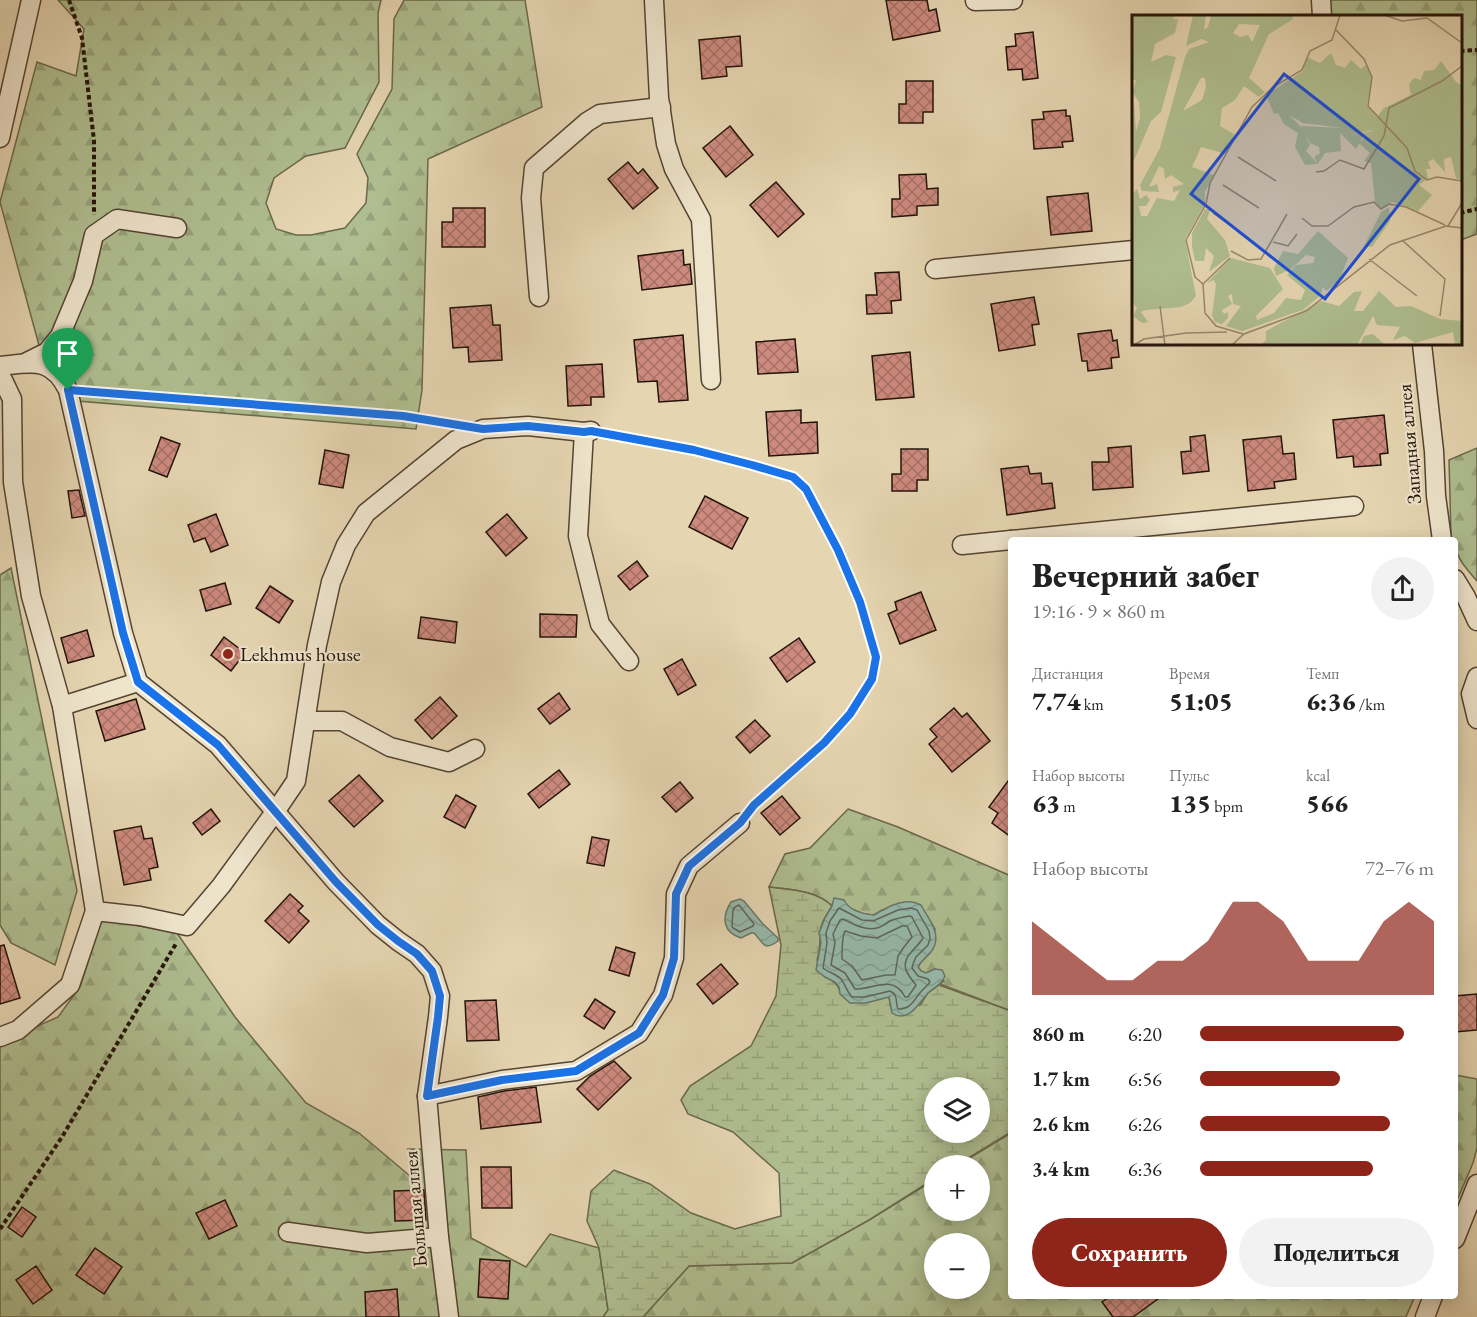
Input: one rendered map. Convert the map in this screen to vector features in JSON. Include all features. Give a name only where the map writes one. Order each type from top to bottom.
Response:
[{"type":"street","points":[[0,138],[31,0]]},
{"type":"street","points":[[654,0],[661,106],[666,144],[674,169],[700,219],[711,380]]},
{"type":"street","points":[[975,1],[1013,0]]},
{"type":"street","points":[[1321,0],[1322,15]]},
{"type":"street","points":[[539,297],[531,198],[534,168],[587,122],[600,114],[661,106]]},
{"type":"street","points":[[27,362],[47,352],[60,336],[83,281],[94,236],[117,219],[177,228]]},
{"type":"street","points":[[935,269],[1132,250]]},
{"type":"street","name":"Западная аллея","points":[[1422,345],[1442,537]]},
{"type":"street","points":[[0,366],[27,362],[42,364],[55,371],[68,390],[123,633],[138,682],[62,706]]},
{"type":"street","points":[[0,378],[12,399],[13,482],[31,596],[62,706],[95,911],[70,985],[18,1030],[0,1037]]},
{"type":"street","points":[[95,911],[140,916],[187,926],[221,886],[296,781],[317,645],[331,582],[346,545],[366,513],[456,440],[483,429],[528,426],[587,431],[578,536],[600,624],[629,661]]},
{"type":"street","points":[[1041,537],[1354,506]]},
{"type":"street","points":[[962,545],[1008,540]]},
{"type":"street","points":[[1458,584],[1477,621]]},
{"type":"street","points":[[1477,677],[1472,694],[1477,719]]},
{"type":"street","name":"Большая аллея","points":[[138,682],[218,745],[336,882],[369,916],[417,954],[432,971],[440,996],[427,1096],[439,1236],[449,1317]]},
{"type":"street","points":[[306,721],[342,721],[390,747],[449,762],[475,749]]},
{"type":"street","points":[[427,1096],[502,1080],[576,1071],[639,1033],[663,995],[674,958],[676,894],[689,866],[740,823]]},
{"type":"street","points":[[1458,1232],[1477,1184]]},
{"type":"street","points":[[288,1232],[367,1243],[439,1236]]},
{"type":"street","points":[[1425,1317],[1432,1299]]},
{"type":"path","points":[[69,0],[82,38],[94,141],[94,236]]},
{"type":"path","points":[[1462,51],[1477,50]]},
{"type":"path","points":[[1462,213],[1477,209]]},
{"type":"path","points":[[68,390],[403,416],[483,429]]},
{"type":"path","points":[[587,431],[694,450],[793,477],[806,489],[838,550],[860,602],[876,657],[872,679],[850,714],[830,736],[754,805],[740,823]]},
{"type":"path","points":[[0,1230],[62,1137],[187,926]]},
{"type":"green space","points":[[58,0],[381,0],[378,13],[379,82],[345,148],[306,156],[274,178],[266,203],[276,229],[296,235],[311,235],[345,228],[366,203],[368,178],[357,154],[392,89],[394,19],[404,0],[525,0],[542,107],[428,159],[422,390],[416,429],[65,400],[40,349],[0,202],[37,62],[76,76],[84,29]]},
{"type":"green space","points":[[1326,0],[1477,0],[1477,234],[1462,240],[1462,15],[1330,15],[1327,12]]},
{"type":"green space","points":[[1477,448],[1477,581],[1458,554],[1458,537],[1451,536],[1449,460]]},
{"type":"green space","points":[[11,568],[77,891],[55,965],[11,943],[0,925],[0,575]]},
{"type":"green space","points":[[848,809],[898,827],[1008,875],[1008,1010],[940,984],[944,981],[935,969],[926,973],[921,971],[918,967],[928,954],[935,929],[929,919],[882,910],[874,915],[864,914],[847,907],[832,906],[811,894],[769,887],[785,854],[810,848]]},
{"type":"green space","points":[[769,887],[811,894],[832,906],[821,927],[817,960],[825,977],[835,983],[841,994],[889,997],[891,1008],[920,1005],[928,993],[939,985],[1008,1010],[1008,1134],[973,1155],[924,1155],[924,1185],[869,1220],[792,1263],[689,1266],[643,1317],[603,1317],[608,1310],[599,1248],[587,1221],[591,1191],[614,1170],[650,1184],[691,1213],[735,1229],[781,1216],[779,1173],[733,1132],[688,1114],[681,1100],[690,1086],[751,1046],[776,996],[781,945]]},
{"type":"green space","points":[[102,919],[177,933],[235,1017],[306,1103],[359,1133],[416,1181],[408,1149],[466,1150],[471,1238],[526,1267],[550,1234],[599,1248],[608,1310],[603,1317],[0,1317],[0,1043],[58,1017],[80,987]]},
{"type":"green space","points":[[1458,1076],[1477,1079],[1477,1148],[1458,1198]]},
{"type":"green space","points":[[1008,1135],[1008,1299],[1414,1299],[1406,1317],[643,1317],[689,1266],[792,1263],[924,1186],[924,1221],[990,1221],[990,1155],[975,1155]]},
{"type":"water","points":[[834,898],[844,900],[856,911],[874,915],[902,902],[921,905],[933,926],[936,938],[930,954],[918,967],[926,973],[935,969],[942,970],[945,976],[913,1011],[903,1016],[892,1013],[889,997],[866,1003],[850,1003],[840,994],[835,982],[816,970],[821,942],[819,933]]},
{"type":"water","points":[[740,899],[778,938],[778,941],[766,946],[754,933],[741,938],[730,932],[726,924],[726,914],[731,902]]},
{"type":"building","points":[[886,0],[927,0],[929,11],[936,9],[940,31],[893,40]]},
{"type":"building","points":[[1033,32],[1038,78],[1023,80],[1022,69],[1008,70],[1006,47],[1016,46],[1015,34]]},
{"type":"building","points":[[740,36],[742,66],[726,67],[727,76],[702,79],[699,40]]},
{"type":"building","points":[[906,81],[933,81],[933,112],[923,112],[923,123],[899,123],[899,104],[906,104]]},
{"type":"building","points":[[1066,110],[1066,116],[1070,116],[1073,141],[1062,142],[1063,147],[1034,149],[1032,120],[1044,119],[1043,112]]},
{"type":"building","points":[[730,126],[753,155],[726,177],[703,148]]},
{"type":"building","points":[[628,162],[638,174],[643,169],[658,188],[633,209],[608,179]]},
{"type":"building","points":[[926,174],[927,189],[938,188],[938,205],[917,206],[917,215],[892,217],[892,199],[900,199],[899,175]]},
{"type":"building","points":[[776,182],[804,214],[778,237],[750,205]]},
{"type":"building","points":[[1088,193],[1092,231],[1051,235],[1047,197]]},
{"type":"building","points":[[453,208],[485,208],[485,247],[442,247],[442,222],[453,222]]},
{"type":"building","points":[[683,250],[684,265],[690,264],[692,284],[642,290],[638,256]]},
{"type":"building","points":[[899,272],[901,300],[891,301],[892,313],[867,314],[866,295],[877,295],[875,273]]},
{"type":"building","points":[[1034,297],[1039,324],[1032,325],[1035,345],[999,351],[991,304]]},
{"type":"building","points":[[491,305],[493,325],[500,325],[502,360],[469,362],[468,347],[453,348],[450,308]]},
{"type":"building","points":[[1111,330],[1113,341],[1117,340],[1119,357],[1111,358],[1112,368],[1088,371],[1087,361],[1082,361],[1078,334]]},
{"type":"building","points":[[683,335],[688,400],[659,402],[657,381],[638,382],[634,340]]},
{"type":"building","points":[[795,339],[798,372],[758,374],[756,342]]},
{"type":"building","points":[[910,352],[914,397],[876,400],[872,356]]},
{"type":"building","points":[[602,364],[604,397],[591,397],[591,405],[568,406],[566,366]]},
{"type":"building","points":[[801,410],[801,423],[817,422],[818,453],[769,456],[766,412]]},
{"type":"building","points":[[1384,415],[1388,453],[1380,454],[1381,465],[1354,467],[1353,456],[1337,458],[1333,420]]},
{"type":"building","points":[[1205,435],[1209,471],[1183,474],[1181,452],[1191,451],[1190,437]]},
{"type":"building","points":[[1281,436],[1283,454],[1294,453],[1296,479],[1274,482],[1275,488],[1248,491],[1243,440]]},
{"type":"building","points":[[161,437],[180,444],[167,477],[149,470]]},
{"type":"building","points":[[1131,446],[1133,487],[1093,490],[1092,462],[1109,462],[1108,448]]},
{"type":"building","points":[[901,449],[928,449],[928,480],[917,480],[917,491],[892,491],[892,474],[901,474]]},
{"type":"building","points":[[325,450],[349,455],[343,488],[319,484]]},
{"type":"building","points":[[1028,466],[1030,474],[1041,473],[1042,484],[1052,483],[1055,508],[1007,515],[1001,469]]},
{"type":"building","points":[[79,490],[85,516],[72,518],[68,491]]},
{"type":"building","points":[[705,496],[748,518],[732,549],[689,527]]},
{"type":"building","points":[[216,514],[228,545],[211,552],[205,538],[194,542],[188,525]]},
{"type":"building","points":[[507,514],[527,538],[506,556],[486,532]]},
{"type":"building","points":[[637,561],[648,576],[630,590],[618,576]]},
{"type":"building","points":[[225,583],[231,604],[206,611],[200,590]]},
{"type":"building","points":[[270,586],[293,601],[279,623],[256,608]]},
{"type":"building","points":[[921,592],[936,630],[900,644],[888,614],[897,610],[895,602]]},
{"type":"building","points":[[540,614],[577,615],[576,637],[540,637]]},
{"type":"building","points":[[421,617],[457,622],[455,643],[418,638]]},
{"type":"building","points":[[87,630],[94,656],[68,663],[61,638]]},
{"type":"building","name":"Lekhmus house","points":[[224,637],[245,653],[231,671],[211,655]]},
{"type":"building","points":[[799,638],[815,662],[787,682],[770,658]]},
{"type":"building","points":[[682,659],[696,685],[678,695],[664,669]]},
{"type":"building","points":[[559,693],[570,709],[550,724],[538,709]]},
{"type":"building","points":[[440,697],[457,716],[432,739],[415,720]]},
{"type":"building","points":[[136,699],[145,729],[105,741],[96,711]]},
{"type":"building","points":[[954,708],[962,717],[967,713],[990,741],[952,772],[929,744],[937,737],[930,729]]},
{"type":"building","points":[[755,720],[770,736],[750,753],[736,737]]},
{"type":"building","points":[[559,770],[570,784],[539,808],[528,794]]},
{"type":"building","points":[[359,775],[383,801],[354,827],[329,801]]},
{"type":"building","points":[[1008,781],[1008,835],[992,823],[998,813],[989,807]]},
{"type":"building","points":[[680,782],[693,798],[676,812],[662,797]]},
{"type":"building","points":[[456,795],[476,806],[465,828],[444,817]]},
{"type":"building","points":[[782,796],[800,818],[780,835],[761,813]]},
{"type":"building","points":[[211,809],[220,821],[202,835],[193,823]]},
{"type":"building","points":[[141,826],[144,839],[152,838],[158,867],[149,869],[151,880],[124,885],[114,831]]},
{"type":"building","points":[[592,837],[609,840],[604,866],[587,863]]},
{"type":"building","points":[[290,894],[303,906],[298,911],[309,921],[289,943],[265,921]]},
{"type":"building","points":[[4,945],[20,998],[0,1004],[0,946]]},
{"type":"building","points":[[616,947],[635,953],[629,976],[609,970]]},
{"type":"building","points":[[721,964],[738,984],[713,1004],[697,984]]},
{"type":"building","points":[[1477,994],[1477,1030],[1458,1032],[1458,996]]},
{"type":"building","points":[[595,999],[615,1012],[604,1029],[584,1016]]},
{"type":"building","points":[[496,1000],[499,1040],[467,1041],[465,1001]]},
{"type":"building","points":[[614,1061],[631,1078],[598,1110],[577,1089],[590,1076]]},
{"type":"building","points":[[536,1087],[541,1122],[481,1129],[478,1097]]},
{"type":"building","points":[[481,1167],[511,1167],[512,1208],[482,1208]]},
{"type":"building","points":[[424,1190],[426,1220],[395,1221],[394,1191]]},
{"type":"building","points":[[225,1200],[237,1226],[209,1239],[196,1213]]},
{"type":"building","points":[[22,1207],[36,1217],[22,1237],[8,1227]]},
{"type":"building","points":[[95,1248],[122,1267],[104,1294],[76,1275]]},
{"type":"building","points":[[480,1259],[510,1261],[508,1299],[478,1297]]},
{"type":"building","points":[[36,1266],[52,1290],[33,1304],[16,1280]]},
{"type":"building","points":[[397,1289],[399,1317],[366,1317],[365,1292]]},
{"type":"building","points":[[1106,1299],[1158,1299],[1133,1317],[1113,1317],[1102,1302]]},
{"type":"place","name":"Lekhmus house","points":[[228,654]]},
{"type":"route","points":[[68,390],[403,416],[483,429],[528,426],[591,431],[694,450],[778,472],[793,477],[806,489],[838,550],[860,602],[876,657],[872,679],[850,714],[824,743],[754,805],[740,823],[689,866],[676,894],[674,958],[663,995],[639,1033],[576,1071],[502,1080],[427,1096],[440,996],[432,971],[417,954],[378,925],[336,882],[218,745],[138,682],[123,633],[68,390]]}]
